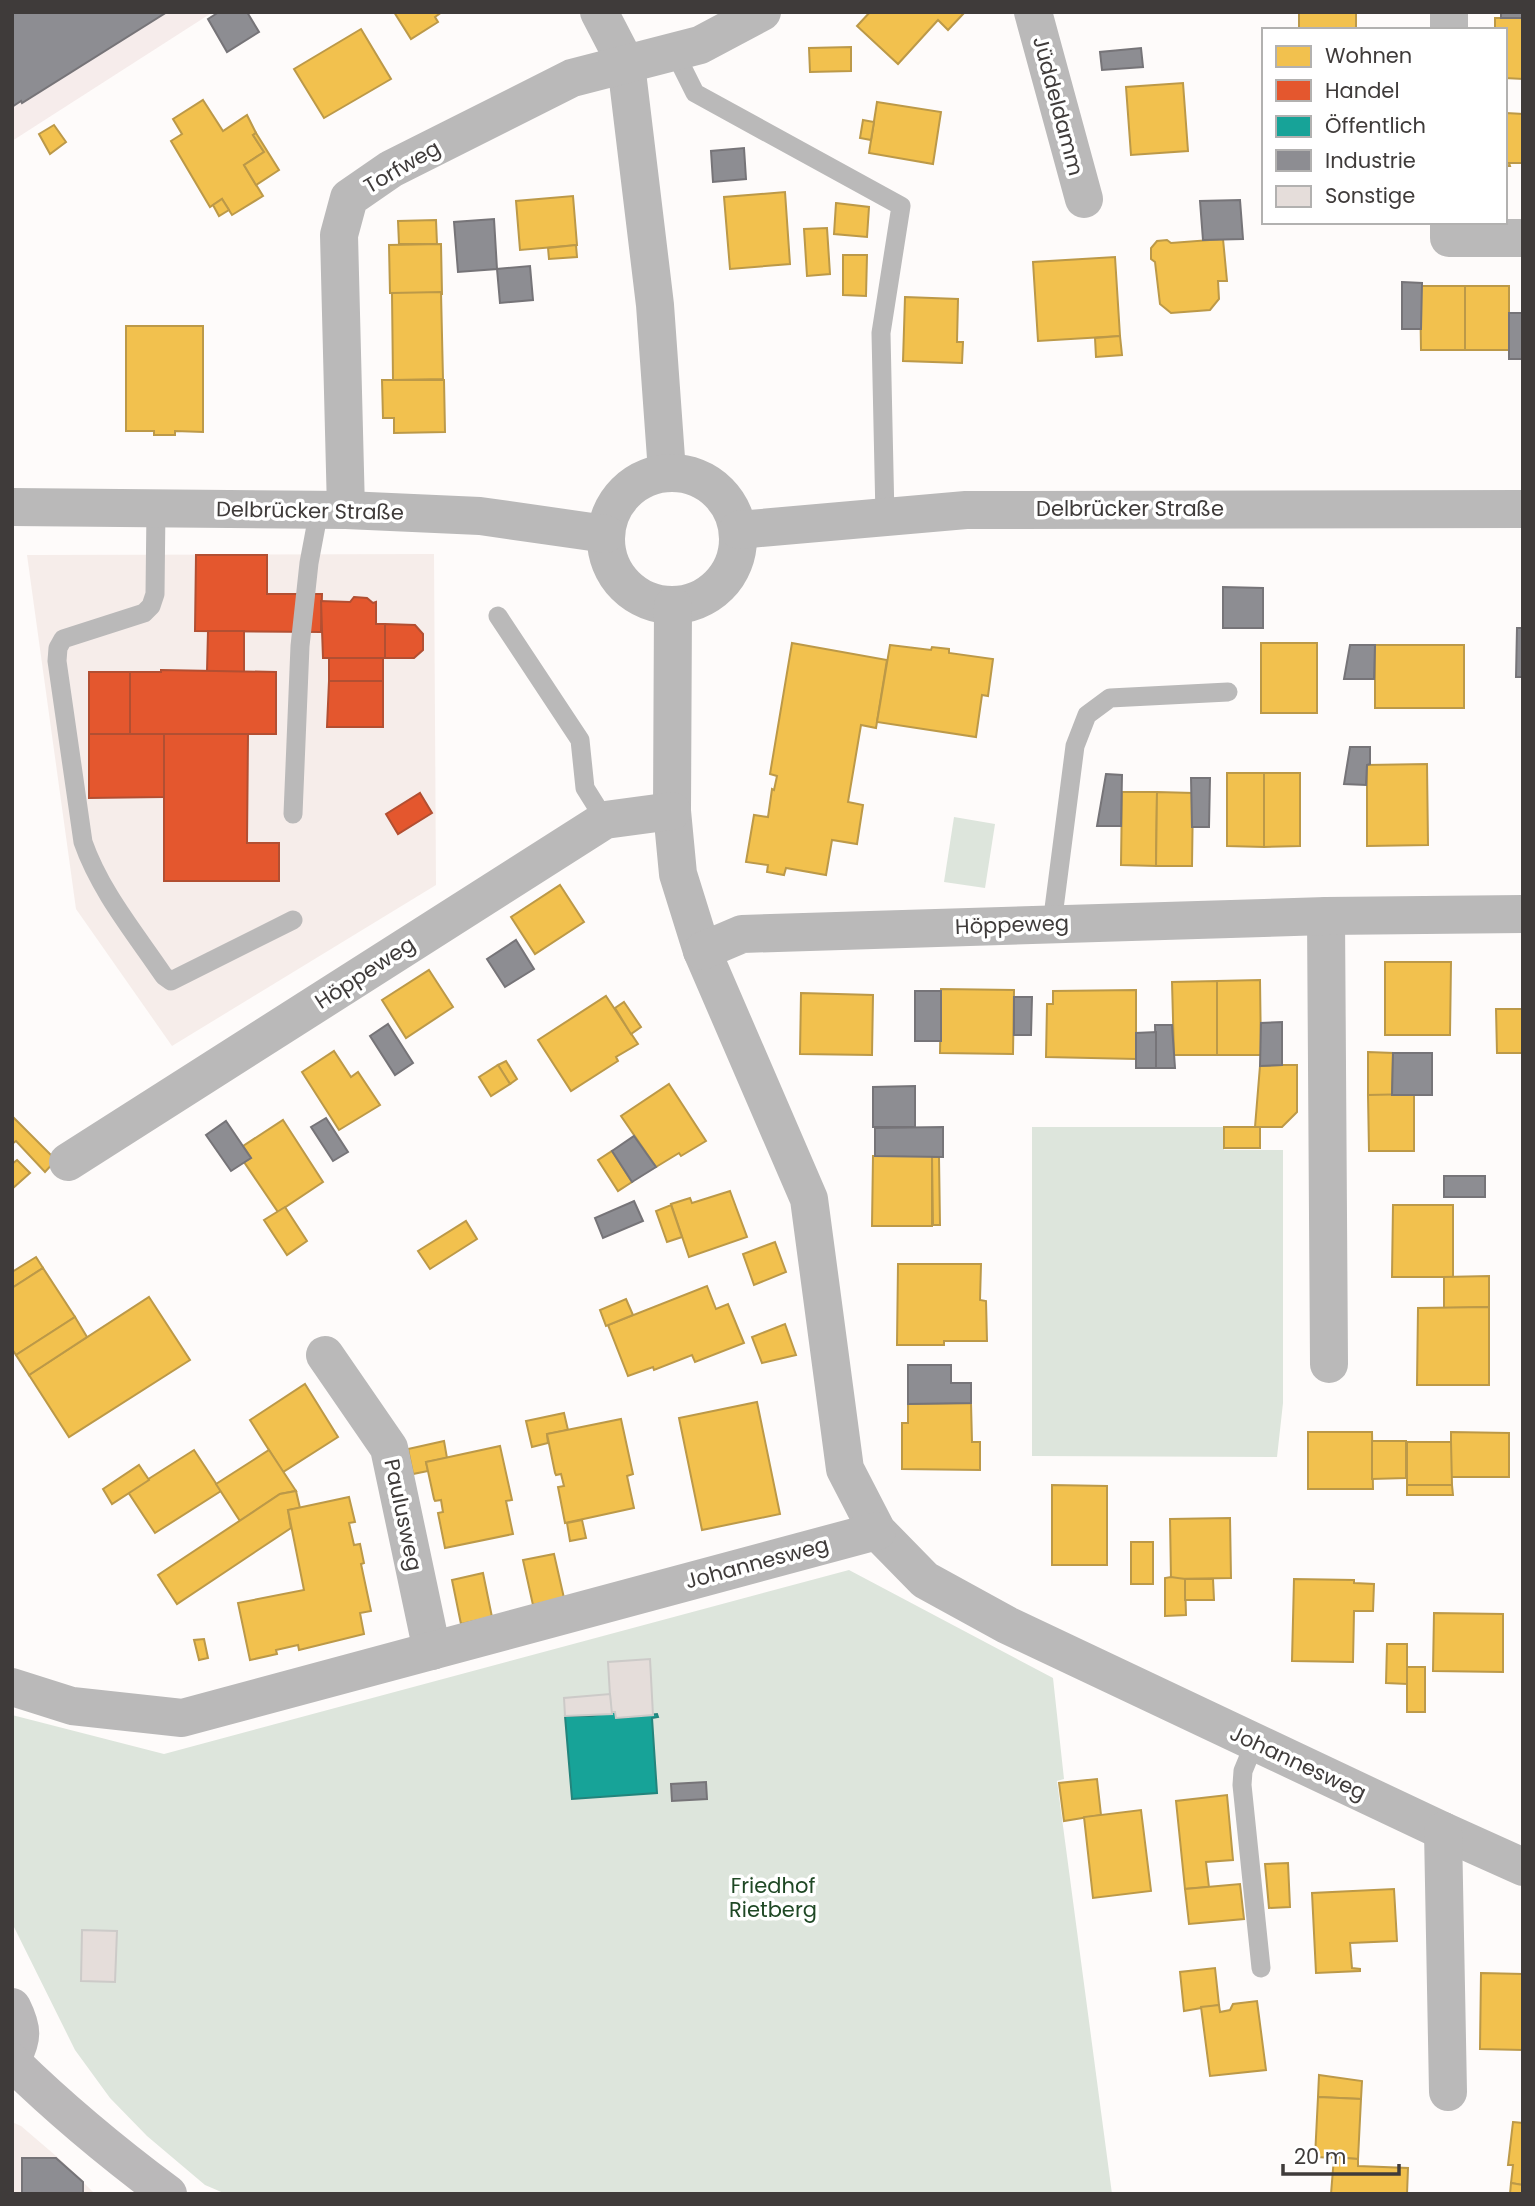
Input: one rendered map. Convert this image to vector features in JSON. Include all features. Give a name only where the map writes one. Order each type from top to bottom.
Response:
[{"type":"street","points":[[599,12],[626,64],[655,305],[667,472]]},
{"type":"street","points":[[626,64],[700,45],[762,12]]},
{"type":"street","name":"Jüddeldamm","points":[[1033,12],[1084,199]]},
{"type":"street","name":"Torfweg","points":[[333,510],[339,235],[349,198],[391,169],[572,78],[626,64]]},
{"type":"street","points":[[1449,224],[1449,238],[1523,238]]},
{"type":"street","points":[[667,472],[688,474],[706,481],[722,494],[733,511],[738,530],[738,553],[729,574],[715,591],[695,602],[673,606],[651,603],[632,593],[617,577],[608,556],[606,534],[610,516],[619,499],[632,486],[648,477],[667,472]]},
{"type":"street","name":"Delbrücker Straße","points":[[12,508],[333,510],[481,516],[606,534]]},
{"type":"street","name":"Delbrücker Straße","points":[[738,530],[966,510],[1523,509]]},
{"type":"street","points":[[673,606],[672,811],[678,874],[702,951],[809,1199],[845,1469],[877,1531]]},
{"type":"street","name":"Höppeweg","points":[[68,1163],[605,820],[672,811]]},
{"type":"street","name":"Höppeweg","points":[[702,951],[742,934],[1326,916],[1523,914]]},
{"type":"street","points":[[1326,916],[1329,1364]]},
{"type":"street","name":"Paulusweg","points":[[325,1356],[389,1448],[432,1651]]},
{"type":"street","name":"Johannesweg","points":[[12,1687],[72,1706],[182,1718],[877,1531],[925,1580],[1007,1625],[1523,1867]]},
{"type":"street","points":[[1443,1831],[1448,2092]]},
{"type":"street","points":[[12,2007],[20,2024],[20,2043],[12,2061],[118,2157],[168,2194]]},
{"type":"lane","points":[[674,51],[695,93],[901,206],[881,333],[885,517]]},
{"type":"lane","points":[[156,508],[155,594],[151,606],[144,613],[63,639],[58,648],[59,674],[83,842],[89,859],[110,895],[164,976],[171,981],[293,920]]},
{"type":"lane","points":[[293,814],[300,646],[309,563],[333,510]]},
{"type":"lane","points":[[498,616],[580,740],[585,788],[605,820]]},
{"type":"lane","points":[[1052,924],[1074,746],[1087,715],[1110,698],[1228,692]]},
{"type":"lane","points":[[1255,1742],[1243,1771],[1242,1785],[1261,1968]]},
{"type":"shaded area","points":[[12,12],[213,12],[12,141]]},
{"type":"shaded area","points":[[434,554],[436,885],[172,1046],[76,909],[27,555]]},
{"type":"shaded area","points":[[12,2122],[21,2126],[63,2162],[95,2194],[12,2194]]},
{"type":"green space","points":[[954,817],[995,824],[985,888],[944,882]]},
{"type":"green space","points":[[1032,1127],[1224,1127],[1224,1150],[1283,1150],[1283,1403],[1277,1457],[1032,1456]]},
{"type":"green space","name":"Friedhof Rietberg","points":[[849,1570],[1053,1678],[1064,1779],[1057,1781],[1112,2194],[226,2194],[205,2185],[147,2136],[110,2098],[75,2050],[12,1923],[12,1715],[164,1754]]},
{"type":"building: Wohnen","points":[[394,12],[442,12],[435,17],[438,22],[411,39]]},
{"type":"building: Wohnen","points":[[870,12],[965,12],[948,30],[938,20],[898,64],[857,26]]},
{"type":"building: Wohnen","points":[[1299,12],[1356,12],[1356,28],[1299,28]]},
{"type":"building: Wohnen","points":[[1495,18],[1523,18],[1523,79],[1507,78],[1507,28],[1495,28]]},
{"type":"building: Wohnen","points":[[361,29],[391,79],[324,118],[294,69]]},
{"type":"building: Wohnen","points":[[851,47],[851,71],[810,72],[809,48]]},
{"type":"building: Wohnen","points":[[1183,83],[1188,151],[1131,155],[1126,87]]},
{"type":"building: Wohnen","points":[[203,100],[223,131],[247,115],[256,133],[253,135],[264,152],[244,165],[263,196],[232,215],[222,199],[210,207],[171,141],[182,134],[173,119]]},
{"type":"building: Wohnen","points":[[877,102],[941,112],[933,164],[869,153]]},
{"type":"building: Wohnen","points":[[1507,113],[1523,114],[1523,163],[1509,163],[1510,166],[1507,166]]},
{"type":"building: Wohnen","points":[[863,120],[874,122],[871,140],[860,138]]},
{"type":"building: Wohnen","points":[[54,125],[66,142],[50,154],[39,134]]},
{"type":"building: Wohnen","points":[[256,133],[279,170],[256,185],[244,165],[264,152],[253,135]]},
{"type":"building: Wohnen","points":[[785,192],[790,264],[730,269],[724,197]]},
{"type":"building: Wohnen","points":[[573,196],[577,245],[520,250],[516,201]]},
{"type":"building: Wohnen","points":[[222,199],[229,210],[219,216],[213,205]]},
{"type":"building: Wohnen","points":[[836,203],[869,207],[867,237],[834,234]]},
{"type":"building: Wohnen","points":[[436,220],[437,244],[399,244],[398,221]]},
{"type":"building: Wohnen","points":[[827,228],[830,274],[807,276],[804,229]]},
{"type":"building: Wohnen","points":[[1223,239],[1227,281],[1218,281],[1219,299],[1210,310],[1171,313],[1160,304],[1155,262],[1151,259],[1151,248],[1157,241],[1167,240],[1171,243]]},
{"type":"building: Wohnen","points":[[441,244],[442,294],[390,293],[389,245]]},
{"type":"building: Wohnen","points":[[576,245],[577,257],[549,259],[548,248]]},
{"type":"building: Wohnen","points":[[843,255],[867,255],[866,296],[843,295]]},
{"type":"building: Wohnen","points":[[1115,257],[1120,336],[1038,341],[1033,262]]},
{"type":"building: Wohnen","points":[[1420,286],[1465,286],[1465,350],[1421,350]]},
{"type":"building: Wohnen","points":[[1465,286],[1509,286],[1509,350],[1465,350]]},
{"type":"building: Wohnen","points":[[441,292],[443,379],[393,380],[392,293]]},
{"type":"building: Wohnen","points":[[905,297],[958,299],[957,342],[963,342],[962,363],[903,361]]},
{"type":"building: Wohnen","points":[[126,326],[203,326],[203,432],[175,431],[175,435],[154,435],[154,431],[126,431]]},
{"type":"building: Wohnen","points":[[1120,336],[1122,355],[1096,357],[1095,338]]},
{"type":"building: Wohnen","points":[[382,380],[444,380],[445,432],[394,433],[394,418],[383,418]]},
{"type":"building: Wohnen","points":[[792,643],[887,660],[876,728],[861,725],[848,802],[863,805],[857,844],[832,840],[826,875],[786,868],[784,875],[767,872],[768,865],[746,862],[754,815],[768,817],[777,776],[770,774]]},
{"type":"building: Wohnen","points":[[1261,643],[1317,643],[1317,713],[1261,713]]},
{"type":"building: Wohnen","points":[[890,645],[931,650],[932,647],[949,649],[949,653],[993,659],[988,696],[982,695],[976,737],[877,722]]},
{"type":"building: Wohnen","points":[[1375,645],[1464,645],[1464,708],[1375,708]]},
{"type":"building: Wohnen","points":[[1427,764],[1428,845],[1367,846],[1367,765]]},
{"type":"building: Wohnen","points":[[1227,773],[1264,773],[1264,847],[1227,846]]},
{"type":"building: Wohnen","points":[[1264,773],[1300,773],[1300,846],[1264,847]]},
{"type":"building: Wohnen","points":[[1122,792],[1157,792],[1156,866],[1121,865]]},
{"type":"building: Wohnen","points":[[1157,792],[1193,793],[1192,866],[1156,866]]},
{"type":"building: Wohnen","points":[[560,885],[584,922],[535,954],[511,917]]},
{"type":"building: Wohnen","points":[[1385,962],[1451,962],[1450,1035],[1385,1035]]},
{"type":"building: Wohnen","points":[[429,970],[453,1007],[406,1038],[382,1000]]},
{"type":"building: Wohnen","points":[[1260,980],[1261,1055],[1217,1055],[1217,981]]},
{"type":"building: Wohnen","points":[[1217,981],[1217,1055],[1174,1055],[1172,982]]},
{"type":"building: Wohnen","points":[[941,989],[1014,990],[1013,1054],[940,1053]]},
{"type":"building: Wohnen","points":[[1136,990],[1136,1059],[1046,1057],[1047,1004],[1053,1004],[1053,991]]},
{"type":"building: Wohnen","points":[[801,993],[873,995],[872,1055],[800,1054]]},
{"type":"building: Wohnen","points":[[606,996],[638,1044],[616,1057],[618,1061],[571,1091],[538,1040]]},
{"type":"building: Wohnen","points":[[624,1002],[641,1027],[631,1034],[615,1008]]},
{"type":"building: Wohnen","points":[[1496,1009],[1523,1009],[1523,1053],[1497,1053]]},
{"type":"building: Wohnen","points":[[334,1051],[351,1077],[358,1072],[380,1105],[339,1130],[302,1072]]},
{"type":"building: Wohnen","points":[[1368,1052],[1393,1053],[1392,1095],[1368,1095]]},
{"type":"building: Wohnen","points":[[506,1061],[517,1079],[510,1084],[498,1065]]},
{"type":"building: Wohnen","points":[[498,1065],[510,1084],[491,1096],[479,1077]]},
{"type":"building: Wohnen","points":[[1297,1065],[1297,1112],[1282,1127],[1255,1127],[1260,1066]]},
{"type":"building: Wohnen","points":[[669,1084],[706,1141],[656,1167],[621,1116]]},
{"type":"building: Wohnen","points":[[1414,1094],[1414,1151],[1369,1151],[1368,1095]]},
{"type":"building: Wohnen","points":[[12,1116],[56,1160],[45,1172],[16,1141],[12,1144]]},
{"type":"building: Wohnen","points":[[283,1120],[323,1182],[278,1212],[244,1162],[251,1158],[243,1146]]},
{"type":"building: Wohnen","points":[[1224,1127],[1260,1127],[1260,1148],[1224,1148]]},
{"type":"building: Wohnen","points":[[612,1151],[632,1182],[618,1191],[598,1160]]},
{"type":"building: Wohnen","points":[[873,1156],[932,1156],[932,1226],[872,1226]]},
{"type":"building: Wohnen","points":[[932,1157],[939,1157],[940,1225],[933,1225]]},
{"type":"building: Wohnen","points":[[17,1160],[30,1173],[12,1189],[12,1164]]},
{"type":"building: Wohnen","points":[[730,1191],[747,1237],[689,1257],[671,1204],[690,1198],[692,1203]]},
{"type":"building: Wohnen","points":[[671,1205],[682,1237],[667,1242],[656,1211]]},
{"type":"building: Wohnen","points":[[1393,1205],[1453,1205],[1453,1277],[1392,1277]]},
{"type":"building: Wohnen","points":[[285,1207],[307,1241],[287,1255],[264,1220]]},
{"type":"building: Wohnen","points":[[466,1221],[477,1239],[430,1269],[418,1251]]},
{"type":"building: Wohnen","points":[[775,1242],[786,1272],[754,1285],[743,1254]]},
{"type":"building: Wohnen","points":[[36,1257],[43,1268],[12,1288],[12,1272]]},
{"type":"building: Wohnen","points":[[898,1264],[981,1264],[980,1300],[986,1301],[987,1341],[897,1345]]},
{"type":"building: Wohnen","points":[[43,1268],[75,1317],[16,1355],[12,1349],[12,1288]]},
{"type":"building: Wohnen","points":[[1489,1276],[1489,1307],[1444,1308],[1444,1277]]},
{"type":"building: Wohnen","points":[[707,1286],[716,1309],[728,1304],[744,1343],[695,1362],[692,1355],[654,1370],[653,1367],[628,1376],[608,1325]]},
{"type":"building: Wohnen","points":[[149,1297],[190,1360],[69,1437],[29,1375]]},
{"type":"building: Wohnen","points":[[626,1299],[633,1315],[606,1326],[600,1310]]},
{"type":"building: Wohnen","points":[[1489,1307],[1489,1385],[1417,1385],[1418,1308]]},
{"type":"building: Wohnen","points":[[75,1317],[87,1337],[29,1375],[16,1355]]},
{"type":"building: Wohnen","points":[[785,1324],[796,1355],[762,1363],[752,1337]]},
{"type":"building: Wohnen","points":[[305,1384],[338,1437],[283,1472],[250,1420]]},
{"type":"building: Wohnen","points":[[757,1402],[780,1514],[702,1530],[679,1418]]},
{"type":"building: Wohnen","points":[[971,1403],[972,1442],[980,1442],[980,1470],[902,1469],[902,1423],[908,1423],[908,1404]]},
{"type":"building: Wohnen","points":[[564,1413],[568,1430],[547,1434],[548,1443],[532,1447],[526,1421]]},
{"type":"building: Wohnen","points":[[621,1419],[633,1474],[627,1476],[634,1508],[565,1523],[558,1487],[564,1486],[561,1474],[555,1473],[547,1434]]},
{"type":"building: Wohnen","points":[[1308,1432],[1372,1432],[1373,1489],[1308,1489]]},
{"type":"building: Wohnen","points":[[1451,1432],[1509,1433],[1509,1477],[1451,1477]]},
{"type":"building: Wohnen","points":[[444,1441],[447,1458],[426,1462],[428,1471],[413,1474],[408,1449]]},
{"type":"building: Wohnen","points":[[1372,1441],[1406,1441],[1406,1478],[1372,1479]]},
{"type":"building: Wohnen","points":[[1407,1442],[1451,1442],[1452,1485],[1407,1485]]},
{"type":"building: Wohnen","points":[[500,1446],[512,1500],[506,1501],[513,1534],[445,1548],[438,1513],[443,1512],[441,1500],[434,1499],[426,1462]]},
{"type":"building: Wohnen","points":[[194,1450],[221,1491],[155,1533],[128,1492]]},
{"type":"building: Wohnen","points":[[269,1450],[296,1491],[280,1494],[240,1521],[216,1484]]},
{"type":"building: Wohnen","points":[[139,1465],[149,1480],[112,1504],[103,1489]]},
{"type":"building: Wohnen","points":[[1052,1485],[1107,1486],[1107,1565],[1052,1565]]},
{"type":"building: Wohnen","points":[[1407,1485],[1452,1485],[1453,1495],[1407,1495]]},
{"type":"building: Wohnen","points":[[296,1491],[300,1508],[288,1510],[291,1528],[177,1604],[158,1575],[280,1494]]},
{"type":"building: Wohnen","points":[[349,1497],[355,1522],[349,1523],[354,1545],[360,1544],[364,1563],[361,1564],[371,1611],[360,1613],[364,1634],[299,1650],[298,1645],[276,1650],[277,1654],[250,1660],[238,1603],[304,1590],[288,1510]]},
{"type":"building: Wohnen","points":[[1230,1518],[1231,1578],[1171,1579],[1170,1519]]},
{"type":"building: Wohnen","points":[[582,1520],[586,1538],[570,1541],[567,1523]]},
{"type":"building: Wohnen","points":[[1131,1542],[1153,1542],[1153,1584],[1131,1584]]},
{"type":"building: Wohnen","points":[[554,1554],[564,1598],[533,1605],[523,1560]]},
{"type":"building: Wohnen","points":[[483,1573],[492,1617],[461,1624],[452,1580]]},
{"type":"building: Wohnen","points":[[1165,1578],[1185,1579],[1186,1615],[1165,1616]]},
{"type":"building: Wohnen","points":[[1185,1579],[1213,1579],[1214,1600],[1185,1600]]},
{"type":"building: Wohnen","points":[[1294,1579],[1354,1580],[1354,1583],[1374,1584],[1373,1611],[1354,1611],[1353,1662],[1292,1661]]},
{"type":"building: Wohnen","points":[[1434,1613],[1503,1614],[1503,1672],[1433,1671]]},
{"type":"building: Wohnen","points":[[204,1639],[208,1658],[199,1660],[194,1640]]},
{"type":"building: Wohnen","points":[[1387,1644],[1407,1644],[1407,1684],[1386,1683]]},
{"type":"building: Wohnen","points":[[1407,1667],[1425,1667],[1425,1712],[1407,1712]]},
{"type":"building: Wohnen","points":[[1097,1779],[1101,1815],[1064,1821],[1059,1783]]},
{"type":"building: Wohnen","points":[[1227,1795],[1233,1860],[1206,1862],[1209,1887],[1185,1889],[1176,1801]]},
{"type":"building: Wohnen","points":[[1141,1810],[1151,1891],[1093,1898],[1084,1817]]},
{"type":"building: Wohnen","points":[[1288,1863],[1290,1907],[1269,1908],[1265,1864]]},
{"type":"building: Wohnen","points":[[1240,1884],[1244,1919],[1189,1924],[1185,1889]]},
{"type":"building: Wohnen","points":[[1394,1889],[1397,1941],[1350,1943],[1352,1968],[1360,1971],[1316,1973],[1312,1893]]},
{"type":"building: Wohnen","points":[[1215,1968],[1219,2005],[1184,2011],[1180,1972]]},
{"type":"building: Wohnen","points":[[1481,1973],[1523,1974],[1523,2050],[1480,2049]]},
{"type":"building: Wohnen","points":[[1257,2001],[1266,2070],[1210,2076],[1201,2007],[1219,2005],[1220,2012],[1230,2010],[1233,2004]]},
{"type":"building: Wohnen","points":[[1319,2075],[1362,2081],[1361,2099],[1318,2097]]},
{"type":"building: Wohnen","points":[[1318,2097],[1361,2099],[1358,2159],[1315,2157]]},
{"type":"building: Wohnen","points":[[1513,2122],[1523,2123],[1523,2185],[1511,2183],[1513,2165],[1508,2165]]},
{"type":"building: Wohnen","points":[[1334,2157],[1358,2159],[1358,2166],[1408,2168],[1407,2194],[1331,2194]]},
{"type":"building: Wohnen","points":[[1511,2183],[1523,2185],[1523,2194],[1510,2194]]},
{"type":"building: Handel","points":[[196,555],[267,555],[267,594],[322,594],[321,632],[195,631]]},
{"type":"building: Handel","points":[[354,597],[376,602],[376,624],[385,624],[385,658],[323,658],[321,601],[350,602]]},
{"type":"building: Handel","points":[[385,624],[415,625],[423,634],[423,650],[414,658],[385,658]]},
{"type":"building: Handel","points":[[208,631],[244,631],[244,672],[207,672]]},
{"type":"building: Handel","points":[[329,658],[383,658],[383,681],[329,681]]},
{"type":"building: Handel","points":[[89,672],[130,672],[130,734],[89,734]]},
{"type":"building: Handel","points":[[130,672],[276,672],[276,734],[130,734]]},
{"type":"building: Handel","points":[[329,681],[383,681],[383,727],[327,727]]},
{"type":"building: Handel","points":[[89,734],[164,734],[164,797],[89,798]]},
{"type":"building: Handel","points":[[164,734],[248,734],[247,843],[279,843],[279,881],[164,881]]},
{"type":"building: Handel","points":[[420,793],[432,813],[398,834],[386,814]]},
{"type":"building: Öffentlich","points":[[615,1712],[616,1718],[657,1714],[658,1717],[652,1718],[657,1793],[572,1799],[565,1716],[592,1716]]},
{"type":"building: Industrie","points":[[12,12],[167,12],[12,107]]},
{"type":"building: Industrie","points":[[219,12],[247,12],[259,32],[227,52],[208,19]]},
{"type":"building: Industrie","points":[[1501,12],[1523,12],[1523,18],[1501,18]]},
{"type":"building: Industrie","points":[[1141,48],[1143,67],[1102,70],[1100,52]]},
{"type":"building: Industrie","points":[[744,148],[746,179],[713,182],[711,151]]},
{"type":"building: Industrie","points":[[1240,200],[1243,239],[1203,240],[1200,201]]},
{"type":"building: Industrie","points":[[494,219],[497,269],[458,272],[454,222]]},
{"type":"building: Industrie","points":[[530,266],[533,300],[500,303],[497,269]]},
{"type":"building: Industrie","points":[[1402,282],[1422,283],[1421,329],[1402,329]]},
{"type":"building: Industrie","points":[[1509,313],[1523,313],[1523,359],[1509,359]]},
{"type":"building: Industrie","points":[[1223,587],[1263,588],[1263,628],[1223,628]]},
{"type":"building: Industrie","points":[[1517,628],[1523,628],[1523,677],[1516,677]]},
{"type":"building: Industrie","points":[[1350,645],[1375,645],[1374,679],[1344,679]]},
{"type":"building: Industrie","points":[[1350,747],[1370,747],[1366,785],[1344,784]]},
{"type":"building: Industrie","points":[[1106,774],[1122,775],[1121,826],[1097,826]]},
{"type":"building: Industrie","points":[[1191,778],[1210,778],[1209,827],[1192,827]]},
{"type":"building: Industrie","points":[[516,940],[534,969],[505,987],[487,959]]},
{"type":"building: Industrie","points":[[915,991],[941,991],[941,1041],[915,1041]]},
{"type":"building: Industrie","points":[[1014,997],[1032,997],[1031,1035],[1014,1035]]},
{"type":"building: Industrie","points":[[1282,1022],[1282,1065],[1260,1066],[1261,1023]]},
{"type":"building: Industrie","points":[[388,1024],[413,1063],[395,1075],[370,1036]]},
{"type":"building: Industrie","points":[[1155,1025],[1172,1025],[1175,1068],[1156,1068]]},
{"type":"building: Industrie","points":[[1156,1032],[1156,1068],[1136,1068],[1136,1033]]},
{"type":"building: Industrie","points":[[1393,1053],[1432,1053],[1432,1095],[1392,1095]]},
{"type":"building: Industrie","points":[[915,1086],[915,1127],[873,1127],[873,1087]]},
{"type":"building: Industrie","points":[[326,1118],[348,1152],[333,1161],[311,1127]]},
{"type":"building: Industrie","points":[[226,1121],[251,1158],[231,1171],[206,1135]]},
{"type":"building: Industrie","points":[[943,1127],[943,1157],[875,1156],[875,1128]]},
{"type":"building: Industrie","points":[[634,1136],[656,1167],[632,1182],[612,1151]]},
{"type":"building: Industrie","points":[[1444,1176],[1485,1176],[1485,1197],[1444,1197]]},
{"type":"building: Industrie","points":[[634,1201],[643,1221],[603,1238],[595,1218]]},
{"type":"building: Industrie","points":[[908,1365],[951,1365],[951,1383],[971,1383],[971,1403],[908,1404]]},
{"type":"building: Industrie","points":[[706,1782],[707,1799],[672,1801],[671,1784]]},
{"type":"building: Industrie","points":[[22,2158],[56,2158],[83,2182],[83,2194],[22,2194]]},
{"type":"building: Sonstige","points":[[650,1659],[653,1715],[616,1718],[615,1712],[611,1712],[608,1662]]},
{"type":"building: Sonstige","points":[[610,1694],[612,1714],[565,1716],[564,1698]]},
{"type":"building: Sonstige","points":[[82,1930],[117,1931],[115,1982],[81,1981]]}]
